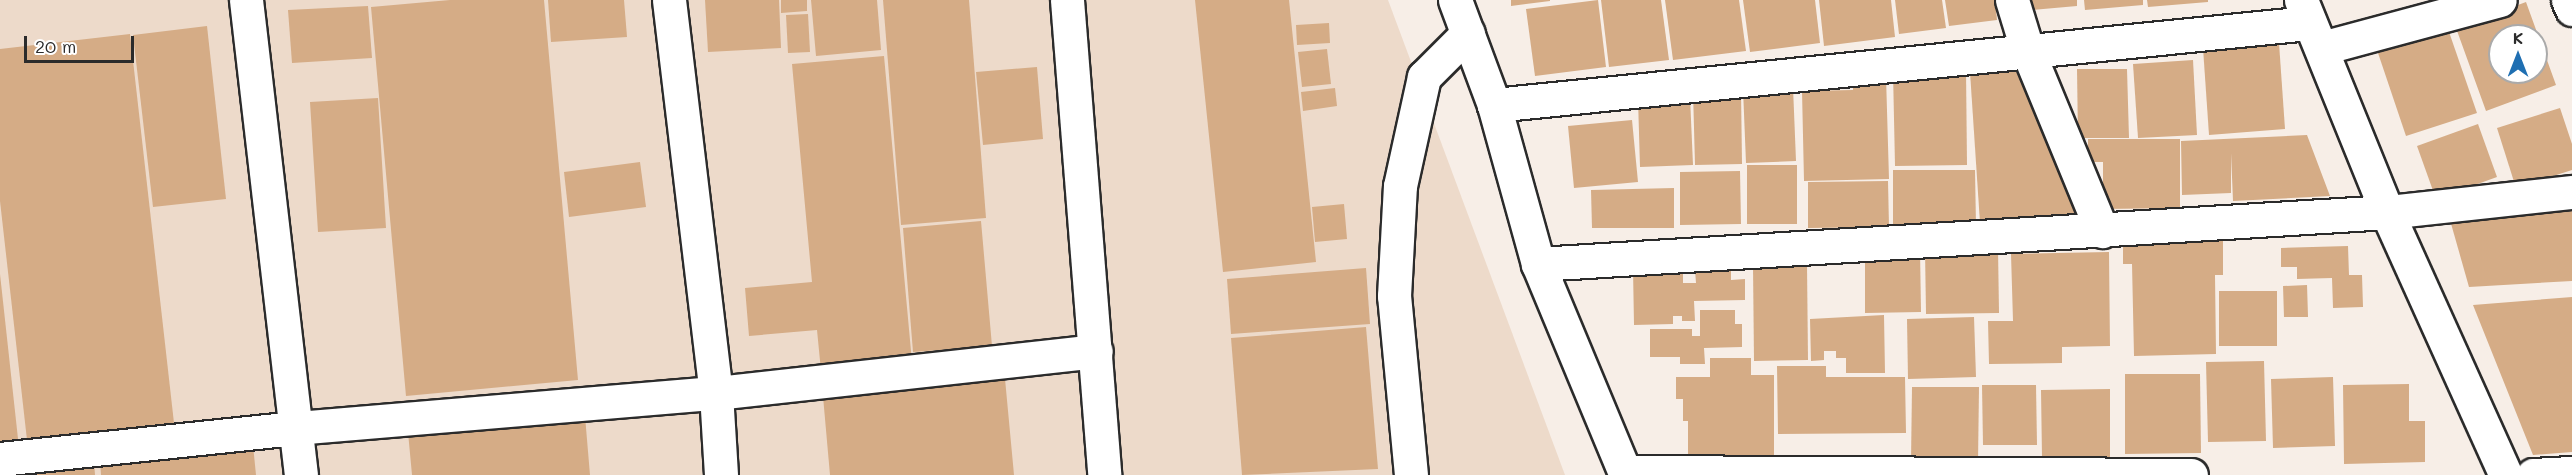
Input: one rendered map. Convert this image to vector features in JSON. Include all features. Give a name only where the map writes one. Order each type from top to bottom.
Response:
[{"type":"street","points":[[246,0],[301,475]]},
{"type":"street","points":[[669,0],[716,393],[721,475]]},
{"type":"street","points":[[1067,0],[1104,475]]},
{"type":"street","points":[[1455,0],[1494,105],[1538,264],[1626,474],[2191,475]]},
{"type":"street","points":[[2012,0],[2027,49],[2102,231]]},
{"type":"street","points":[[1494,105],[2027,49],[2311,24],[2500,0]]},
{"type":"street","points":[[2568,0],[2572,9]]},
{"type":"street","points":[[2311,24],[2387,212],[2506,475]]},
{"type":"street","points":[[1411,475],[1394,296],[1400,186],[1424,77],[1468,33]]},
{"type":"street","points":[[1538,264],[2387,212],[2572,192]]},
{"type":"street","points":[[0,459],[296,428],[716,393],[1096,351]]},
{"type":"street","points":[[2533,475],[2572,473]]},
{"type":"shaded area","points":[[0,0],[1388,0],[1565,475],[0,475]]},
{"type":"building","points":[[450,0],[544,0],[578,380],[406,396],[371,7]]},
{"type":"building","points":[[548,0],[624,0],[627,37],[551,42]]},
{"type":"building","points":[[705,0],[779,0],[781,48],[708,52]]},
{"type":"building","points":[[781,0],[807,0],[807,11],[781,13]]},
{"type":"building","points":[[811,0],[877,0],[881,50],[816,56]]},
{"type":"building","points":[[883,0],[969,0],[986,218],[901,225]]},
{"type":"building","points":[[1195,0],[1289,0],[1316,262],[1223,272]]},
{"type":"building","points":[[1511,0],[1550,0],[1550,1],[1511,6]]},
{"type":"building","points":[[1598,0],[1606,67],[1535,76],[1526,9]]},
{"type":"building","points":[[1601,0],[1661,0],[1669,60],[1609,67]]},
{"type":"building","points":[[1665,0],[1739,0],[1746,51],[1673,60]]},
{"type":"building","points":[[1743,0],[1815,0],[1820,43],[1750,52]]},
{"type":"building","points":[[1819,0],[1891,0],[1895,37],[1824,46]]},
{"type":"building","points":[[1895,0],[1942,0],[1946,28],[1899,34]]},
{"type":"building","points":[[1945,0],[1995,0],[1997,20],[1949,26]]},
{"type":"building","points":[[2020,0],[2077,0],[2077,6],[2021,11]]},
{"type":"building","points":[[2084,0],[2143,0],[2143,5],[2085,10]]},
{"type":"building","points":[[2147,0],[2208,0],[2208,2],[2148,7]]},
{"type":"building","points":[[2526,2],[2534,24],[2488,24],[2488,84],[2548,84],[2548,63],[2556,85],[2486,111],[2456,28]]},
{"type":"building","points":[[368,6],[372,58],[292,63],[288,10]]},
{"type":"building","points":[[808,14],[810,52],[788,53],[786,15]]},
{"type":"building","points":[[1329,23],[1330,43],[1297,45],[1296,25]]},
{"type":"building","points":[[207,26],[226,199],[153,207],[133,35]]},
{"type":"building","points":[[2448,29],[2477,113],[2406,136],[2378,53]]},
{"type":"building","points":[[130,34],[174,423],[27,440],[0,201],[0,49]]},
{"type":"building","points":[[2279,43],[2285,129],[2209,135],[2203,48]]},
{"type":"building","points":[[1327,49],[1331,84],[1302,87],[1298,52]]},
{"type":"building","points":[[884,56],[912,362],[821,371],[817,330],[749,336],[745,288],[812,282],[792,64]]},
{"type":"building","points":[[2193,60],[2197,135],[2138,138],[2133,64]]},
{"type":"building","points":[[1037,67],[1043,139],[983,145],[976,72]]},
{"type":"building","points":[[2028,68],[2083,217],[1980,223],[1970,72]]},
{"type":"building","points":[[2077,69],[2127,69],[2129,138],[2078,138]]},
{"type":"building","points":[[1966,70],[1967,165],[1895,166],[1893,71]]},
{"type":"building","points":[[1853,76],[1886,76],[1889,179],[1804,181],[1802,91],[1853,90]]},
{"type":"building","points":[[1793,87],[1796,161],[1746,163],[1743,89]]},
{"type":"building","points":[[1335,88],[1337,106],[1303,111],[1301,92]]},
{"type":"building","points":[[1741,90],[1742,164],[1695,165],[1693,91]]},
{"type":"building","points":[[1690,97],[1693,165],[1640,167],[1638,99]]},
{"type":"building","points":[[378,98],[386,228],[318,232],[310,102]]},
{"type":"building","points":[[2560,108],[2572,144],[2572,170],[2516,188],[2497,128]]},
{"type":"building","points":[[1632,120],[1638,182],[1574,188],[1568,126]]},
{"type":"building","points":[[2478,124],[2497,177],[2436,199],[2417,146]]},
{"type":"building","points":[[2307,135],[2330,196],[2233,201],[2231,153],[2231,193],[2182,195],[2181,141]]},
{"type":"building","points":[[2088,139],[2180,139],[2180,208],[2103,209],[2103,162],[2088,162]]},
{"type":"building","points":[[640,162],[646,207],[569,217],[564,172]]},
{"type":"building","points":[[1747,165],[1797,165],[1797,224],[1747,224]]},
{"type":"building","points":[[1893,170],[1975,170],[1976,226],[1893,227]]},
{"type":"building","points":[[1740,171],[1741,224],[1680,225],[1680,172]]},
{"type":"building","points":[[1888,181],[1889,227],[1808,228],[1808,182]]},
{"type":"building","points":[[1674,188],[1674,228],[1592,228],[1591,190]]},
{"type":"building","points":[[1344,204],[1347,239],[1315,242],[1312,207]]},
{"type":"building","points":[[2572,211],[2572,281],[2469,287],[2450,220]]},
{"type":"building","points":[[981,221],[992,346],[913,352],[903,228]]},
{"type":"building","points":[[2223,240],[2223,275],[2215,275],[2216,354],[2134,356],[2132,264],[2123,264],[2123,242]]},
{"type":"building","points":[[2348,246],[2349,275],[2362,275],[2363,307],[2333,308],[2332,278],[2297,279],[2297,267],[2281,267],[2281,248]]},
{"type":"building","points":[[1998,249],[1999,313],[1926,314],[1925,250]]},
{"type":"building","points":[[1920,250],[1921,312],[1865,313],[1865,251]]},
{"type":"building","points":[[2109,252],[2110,346],[2062,347],[2062,363],[1989,364],[1988,321],[2013,321],[2011,254]]},
{"type":"building","points":[[1753,265],[1807,265],[1808,360],[1754,361]]},
{"type":"building","points":[[1366,268],[1370,324],[1231,334],[1227,279]]},
{"type":"building","points":[[1683,268],[1683,283],[1696,283],[1695,270],[1731,269],[1731,280],[1745,279],[1745,300],[1694,301],[1695,321],[1682,321],[1682,316],[1673,316],[1673,324],[1634,325],[1633,269]]},
{"type":"building","points":[[0,274],[19,448],[0,450]]},
{"type":"building","points":[[2307,285],[2308,317],[2284,317],[2283,286]]},
{"type":"building","points":[[2219,291],[2277,291],[2277,346],[2219,346]]},
{"type":"building","points":[[2572,297],[2572,452],[2533,455],[2473,305]]},
{"type":"building","points":[[1700,310],[1735,310],[1735,324],[1742,324],[1742,347],[1704,348],[1705,364],[1680,364],[1680,357],[1650,357],[1650,329],[1692,329],[1692,336],[1700,336]]},
{"type":"building","points":[[1884,315],[1885,373],[1846,373],[1846,358],[1836,358],[1836,351],[1824,351],[1824,360],[1811,361],[1810,319]]},
{"type":"building","points":[[1974,317],[1976,377],[1908,379],[1907,319]]},
{"type":"building","points":[[1366,327],[1378,469],[1242,475],[1231,338]]},
{"type":"building","points":[[1710,358],[1751,358],[1751,375],[1774,375],[1774,467],[1688,467],[1688,421],[1683,421],[1683,399],[1676,399],[1676,377],[1710,377]]},
{"type":"building","points":[[2264,361],[2266,441],[2208,442],[2206,362]]},
{"type":"building","points":[[1777,366],[1826,366],[1826,377],[1905,377],[1906,433],[1778,434]]},
{"type":"building","points":[[1004,368],[1014,475],[830,475],[822,385]]},
{"type":"building","points":[[2125,374],[2200,374],[2201,453],[2125,454]]},
{"type":"building","points":[[2333,377],[2335,446],[2273,448],[2271,379]]},
{"type":"building","points":[[2409,384],[2409,421],[2425,421],[2425,462],[2344,464],[2343,385]]},
{"type":"building","points":[[1982,385],[2036,385],[2037,445],[1983,445]]},
{"type":"building","points":[[1912,387],[1979,387],[1978,462],[1911,462]]},
{"type":"building","points":[[2110,389],[2110,466],[2075,466],[2075,458],[2042,458],[2041,390]]},
{"type":"building","points":[[585,416],[590,475],[412,475],[408,432]]},
{"type":"building","points":[[253,445],[256,475],[101,475],[100,460]]},
{"type":"building","points":[[94,462],[95,475],[9,475],[9,471]]}]
